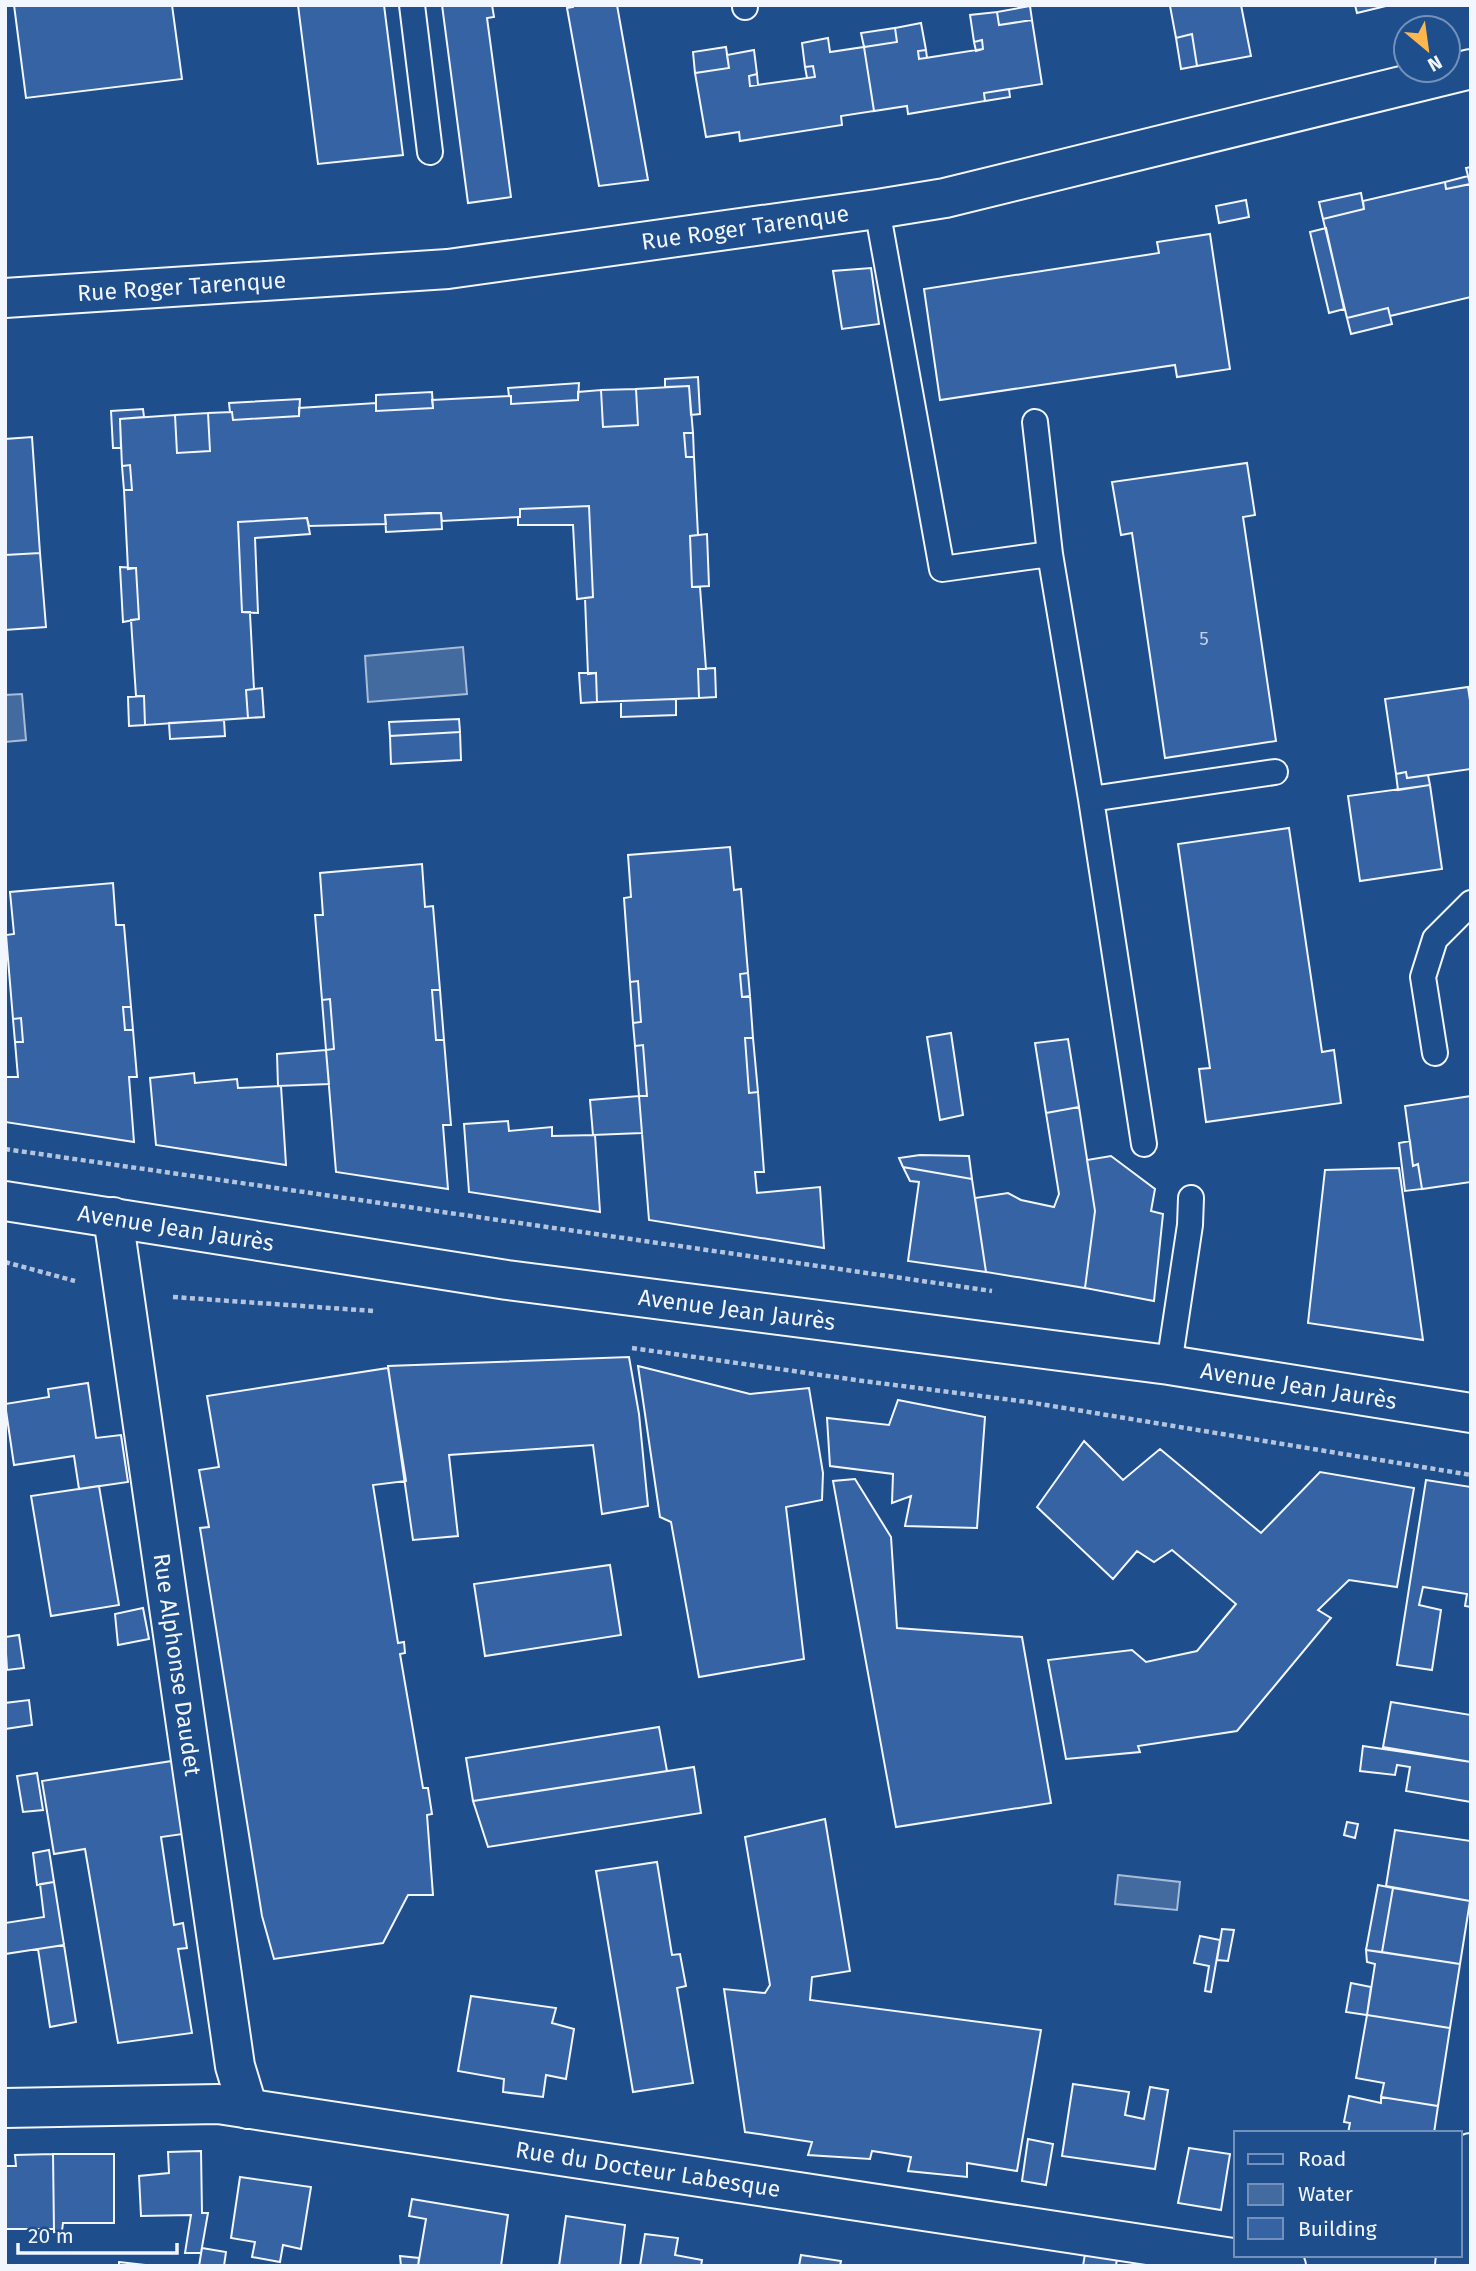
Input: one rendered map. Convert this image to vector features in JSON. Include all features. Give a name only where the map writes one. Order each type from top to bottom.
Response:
[{"type":"street","name":"Rue Roger Tarenque","points":[[5,298],[448,269],[877,209],[945,198],[1471,69]]},
{"type":"street","name":"Avenue Jean Jaurès","points":[[5,1200],[507,1279],[1169,1365],[1471,1413]]},
{"type":"street","name":"Rue Alphonse Daudet","points":[[113,1217],[233,2052],[248,2109]]},
{"type":"street","name":"Rue du Docteur Labesque","points":[[5,2108],[218,2104],[1286,2266]]},
{"type":"street","points":[[1462,2212],[1471,2153]]},
{"type":"lane","points":[[412,5],[430,152]]},
{"type":"lane","points":[[877,209],[942,569],[1050,554]]},
{"type":"lane","points":[[1035,422],[1050,554],[1144,1144]]},
{"type":"lane","points":[[1091,799],[1275,772]]},
{"type":"lane","points":[[1435,1053],[1423,977],[1435,939],[1471,903]]},
{"type":"lane","points":[[1169,1365],[1190,1225],[1191,1198]]},
{"type":"path","points":[[5,1149],[998,1292]]},
{"type":"path","points":[[5,1262],[124,1294],[386,1311]]},
{"type":"path","points":[[631,1347],[1028,1402],[1471,1475]]},
{"type":"water","points":[[463,647],[467,694],[368,702],[365,656]]},
{"type":"water","points":[[22,694],[26,740],[5,742],[5,695]]},
{"type":"water","points":[[1118,1875],[1180,1882],[1177,1910],[1115,1904]]},
{"type":"building","points":[[14,5],[172,5],[182,79],[26,98]]},
{"type":"building","points":[[298,5],[384,5],[403,155],[318,164]]},
{"type":"building","points":[[442,5],[492,5],[494,17],[487,18],[511,197],[468,203]]},
{"type":"building","points":[[573,5],[617,5],[648,180],[599,186],[567,8]]},
{"type":"building","points":[[1241,5],[1251,56],[1197,66],[1192,34],[1176,38],[1170,6]]},
{"type":"building","points":[[1355,5],[1390,5],[1357,13]]},
{"type":"building","points":[[1030,6],[1032,20],[999,25],[997,12]]},
{"type":"building","points":[[997,12],[999,25],[1032,20],[1042,84],[984,93],[985,101],[908,114],[907,106],[874,111],[864,47],[897,42],[895,28],[921,23],[926,50],[918,51],[919,59],[983,49],[982,40],[974,42],[970,15]]},
{"type":"building","points":[[895,28],[897,42],[864,47],[861,33]]},
{"type":"building","points":[[1192,34],[1197,66],[1181,69],[1176,38]]},
{"type":"building","points":[[828,38],[830,52],[864,47],[874,111],[841,116],[842,125],[740,141],[739,132],[706,137],[695,73],[729,68],[727,55],[754,50],[757,74],[749,76],[750,86],[815,77],[813,66],[805,67],[802,43]]},
{"type":"building","points":[[982,40],[983,49],[976,51],[974,42]]},
{"type":"building","points":[[726,47],[729,68],[695,73],[693,52]]},
{"type":"building","points":[[926,50],[927,58],[919,59],[918,51]]},
{"type":"building","points":[[813,66],[815,77],[807,78],[805,67]]},
{"type":"building","points":[[757,74],[758,85],[750,86],[749,76]]},
{"type":"building","points":[[1009,89],[1010,97],[985,101],[984,93]]},
{"type":"building","points":[[1471,167],[1471,184],[1470,184],[1466,168]]},
{"type":"building","points":[[1468,176],[1470,184],[1446,189],[1445,182]]},
{"type":"building","points":[[1445,182],[1446,189],[1471,184],[1471,297],[1390,316],[1388,308],[1347,318],[1323,219],[1364,209],[1363,201]]},
{"type":"building","points":[[1361,193],[1364,209],[1323,219],[1319,202]]},
{"type":"building","points":[[1246,200],[1249,217],[1219,223],[1216,206]]},
{"type":"building","points":[[1326,228],[1344,309],[1329,313],[1310,232]]},
{"type":"building","points":[[1210,234],[1230,369],[1177,377],[1175,365],[940,400],[924,289],[1159,253],[1157,242]]},
{"type":"building","points":[[871,268],[879,324],[842,329],[833,271]]},
{"type":"building","points":[[1388,308],[1392,324],[1351,334],[1347,318]]},
{"type":"building","points":[[698,377],[700,414],[691,415],[689,386],[665,387],[665,379]]},
{"type":"building","points":[[579,383],[578,400],[511,404],[509,396],[508,388]]},
{"type":"building","points":[[689,386],[693,433],[684,433],[686,457],[694,457],[698,535],[690,536],[692,587],[700,587],[706,669],[698,669],[699,698],[597,702],[596,673],[588,674],[585,598],[593,597],[589,506],[520,509],[520,517],[442,521],[441,513],[385,515],[386,524],[309,526],[307,518],[238,522],[242,612],[250,612],[254,689],[246,690],[248,718],[145,725],[144,696],[136,696],[131,620],[139,619],[136,568],[128,569],[124,490],[132,490],[130,465],[122,466],[120,419],[175,415],[177,453],[210,451],[208,413],[232,412],[233,420],[299,416],[299,408],[376,403],[376,411],[433,408],[432,400],[511,396],[511,404],[578,400],[578,392],[601,390],[603,427],[638,425],[636,389]]},
{"type":"building","points":[[636,389],[638,425],[603,427],[601,390]]},
{"type":"building","points":[[432,392],[433,408],[376,411],[376,395]]},
{"type":"building","points":[[300,399],[299,416],[233,420],[230,412],[229,403]]},
{"type":"building","points":[[143,409],[144,417],[120,419],[121,448],[113,448],[111,411]]},
{"type":"building","points":[[208,413],[210,451],[177,453],[175,415]]},
{"type":"building","points":[[684,433],[693,433],[694,457],[686,457]]},
{"type":"building","points":[[32,437],[40,553],[5,555],[5,439]]},
{"type":"building","points":[[1247,463],[1255,515],[1243,517],[1276,741],[1165,758],[1132,533],[1121,535],[1112,482]]},
{"type":"building","points":[[130,465],[132,490],[124,490],[122,466]]},
{"type":"building","points":[[589,506],[593,597],[577,599],[573,525],[518,525],[518,517],[520,509]]},
{"type":"building","points":[[441,513],[442,529],[386,532],[385,515]]},
{"type":"building","points":[[307,518],[310,534],[255,538],[258,613],[242,612],[238,522]]},
{"type":"building","points":[[707,534],[709,586],[692,587],[690,536]]},
{"type":"building","points":[[40,553],[46,627],[5,630],[5,555]]},
{"type":"building","points":[[120,567],[136,568],[139,619],[123,622]]},
{"type":"building","points":[[715,668],[716,697],[699,698],[698,669]]},
{"type":"building","points":[[579,673],[596,673],[597,702],[581,703]]},
{"type":"building","points":[[1468,687],[1471,707],[1471,769],[1407,778],[1406,772],[1396,774],[1385,699]]},
{"type":"building","points":[[262,688],[264,717],[248,718],[246,690]]},
{"type":"building","points":[[144,696],[145,725],[129,726],[128,697]]},
{"type":"building","points":[[676,699],[676,715],[621,717],[621,701]]},
{"type":"building","points":[[459,719],[460,732],[390,736],[389,722]]},
{"type":"building","points":[[224,720],[225,736],[170,739],[169,723]]},
{"type":"building","points":[[460,732],[461,760],[391,764],[390,736]]},
{"type":"building","points":[[1406,772],[1407,778],[1428,775],[1430,785],[1398,790],[1396,774]]},
{"type":"building","points":[[1430,785],[1442,869],[1360,881],[1348,796]]},
{"type":"building","points":[[1289,828],[1322,1052],[1334,1050],[1341,1103],[1206,1122],[1199,1069],[1210,1068],[1178,844]]},
{"type":"building","points":[[730,847],[734,890],[741,889],[748,973],[740,974],[742,997],[750,996],[753,1038],[745,1038],[749,1093],[758,1092],[764,1172],[755,1172],[757,1193],[820,1187],[824,1248],[649,1220],[639,1096],[647,1096],[643,1045],[635,1046],[633,1023],[641,1022],[638,981],[630,982],[624,898],[631,897],[628,855]]},
{"type":"building","points":[[422,864],[425,907],[433,906],[440,990],[432,990],[436,1040],[444,1040],[451,1125],[443,1125],[448,1189],[336,1172],[326,1050],[334,1049],[330,999],[322,1000],[315,915],[323,915],[320,873]]},
{"type":"building","points":[[113,883],[116,925],[124,925],[131,1007],[123,1007],[125,1030],[133,1030],[137,1077],[129,1077],[134,1142],[5,1122],[5,1077],[18,1077],[15,1042],[23,1042],[21,1018],[13,1019],[6,935],[14,934],[10,892]]},
{"type":"building","points":[[748,973],[750,996],[742,997],[740,974]]},
{"type":"building","points":[[638,981],[641,1022],[633,1023],[630,982]]},
{"type":"building","points":[[432,990],[440,990],[444,1040],[436,1040]]},
{"type":"building","points":[[330,999],[334,1049],[326,1050],[322,1000]]},
{"type":"building","points":[[123,1007],[131,1007],[133,1030],[125,1030]]},
{"type":"building","points":[[21,1018],[23,1042],[15,1042],[13,1019]]},
{"type":"building","points":[[951,1033],[963,1115],[940,1120],[927,1037]]},
{"type":"building","points":[[745,1038],[753,1038],[758,1092],[749,1093]]},
{"type":"building","points":[[1068,1039],[1079,1107],[1046,1113],[1035,1043]]},
{"type":"building","points":[[643,1045],[647,1096],[639,1096],[635,1046]]},
{"type":"building","points":[[326,1050],[329,1084],[278,1086],[277,1054]]},
{"type":"building","points":[[194,1073],[195,1083],[237,1079],[238,1088],[281,1086],[286,1165],[156,1145],[150,1078]]},
{"type":"building","points":[[639,1096],[642,1133],[593,1135],[590,1100]]},
{"type":"building","points":[[1471,1096],[1471,1182],[1422,1189],[1418,1164],[1413,1166],[1405,1106]]},
{"type":"building","points":[[1079,1107],[1095,1211],[1085,1288],[986,1272],[975,1198],[1008,1193],[1021,1200],[1054,1207],[1059,1194],[1046,1113]]},
{"type":"building","points":[[508,1121],[509,1131],[552,1127],[552,1136],[595,1135],[600,1212],[469,1192],[464,1124]]},
{"type":"building","points":[[1410,1141],[1413,1166],[1418,1164],[1422,1189],[1405,1191],[1399,1143]]},
{"type":"building","points":[[920,1155],[969,1156],[972,1179],[903,1167],[899,1158]]},
{"type":"building","points":[[1111,1156],[1155,1189],[1151,1211],[1163,1214],[1154,1301],[1085,1288],[1095,1211],[1087,1160]]},
{"type":"building","points":[[903,1167],[972,1179],[986,1272],[908,1261],[919,1182],[910,1181]]},
{"type":"building","points":[[1399,1168],[1423,1340],[1308,1323],[1325,1170]]},
{"type":"building","points":[[629,1357],[639,1414],[648,1506],[602,1514],[593,1445],[449,1455],[458,1536],[413,1540],[388,1366]]},
{"type":"building","points":[[638,1366],[750,1394],[809,1388],[823,1473],[822,1500],[786,1507],[804,1659],[699,1677],[671,1522],[660,1517]]},
{"type":"building","points":[[388,1368],[406,1481],[373,1485],[398,1643],[404,1642],[405,1653],[400,1654],[423,1788],[428,1788],[432,1814],[427,1815],[433,1895],[408,1895],[383,1943],[274,1959],[262,1916],[200,1528],[209,1527],[199,1470],[219,1467],[207,1396]]},
{"type":"building","points":[[88,1383],[96,1438],[121,1435],[128,1482],[79,1489],[74,1456],[14,1465],[5,1404],[49,1397],[48,1389]]},
{"type":"building","points":[[898,1400],[985,1417],[977,1528],[905,1526],[911,1496],[892,1503],[893,1474],[830,1466],[827,1418],[889,1425]]},
{"type":"building","points":[[1084,1441],[1123,1480],[1160,1449],[1261,1533],[1320,1472],[1414,1488],[1397,1587],[1349,1580],[1318,1610],[1331,1618],[1237,1731],[1138,1746],[1140,1752],[1066,1759],[1048,1660],[1132,1650],[1146,1662],[1197,1651],[1236,1604],[1172,1550],[1154,1562],[1137,1551],[1113,1579],[1037,1507]]},
{"type":"building","points":[[855,1479],[891,1537],[897,1628],[1022,1637],[1051,1803],[896,1827],[833,1481]]},
{"type":"building","points":[[1426,1480],[1471,1487],[1471,1607],[1465,1606],[1467,1594],[1423,1587],[1419,1605],[1441,1610],[1432,1670],[1397,1665]]},
{"type":"building","points":[[99,1486],[119,1605],[51,1616],[31,1496]]},
{"type":"building","points":[[610,1565],[621,1635],[485,1656],[474,1584]]},
{"type":"building","points":[[143,1608],[149,1639],[118,1645],[115,1614]]},
{"type":"building","points":[[19,1635],[24,1668],[7,1670],[5,1637]]},
{"type":"building","points":[[29,1700],[32,1725],[5,1729],[5,1703]]},
{"type":"building","points":[[1391,1702],[1471,1715],[1471,1762],[1383,1747]]},
{"type":"building","points":[[659,1727],[667,1771],[473,1801],[466,1758]]},
{"type":"building","points":[[1363,1746],[1471,1762],[1471,1802],[1406,1791],[1410,1767],[1397,1765],[1395,1775],[1360,1771]]},
{"type":"building","points":[[172,1761],[183,1834],[161,1837],[174,1925],[183,1923],[187,1948],[178,1949],[192,2033],[118,2043],[85,1849],[54,1854],[42,1781]]},
{"type":"building","points":[[694,1767],[701,1813],[488,1847],[473,1801]]},
{"type":"building","points":[[37,1773],[43,1810],[23,1812],[17,1776]]},
{"type":"building","points":[[825,1819],[850,1971],[812,1977],[810,2000],[1041,2030],[1017,2171],[967,2163],[967,2177],[908,2171],[911,2157],[872,2151],[870,2159],[808,2155],[812,2142],[745,2132],[724,1989],[765,1993],[770,1985],[745,1837]]},
{"type":"building","points":[[1347,1822],[1358,1824],[1355,1838],[1344,1835]]},
{"type":"building","points":[[1395,1830],[1471,1841],[1470,1901],[1386,1886]]},
{"type":"building","points":[[49,1850],[54,1882],[37,1885],[33,1853]]},
{"type":"building","points":[[657,1862],[672,1955],[680,1954],[686,1986],[677,1988],[693,2083],[633,2092],[596,1871]]},
{"type":"building","points":[[54,1882],[64,1945],[5,1954],[5,1923],[44,1917],[40,1884]]},
{"type":"building","points":[[1378,1885],[1393,1888],[1382,1952],[1366,1950]]},
{"type":"building","points":[[1393,1888],[1470,1901],[1460,1964],[1382,1952]]},
{"type":"building","points":[[1222,1929],[1234,1930],[1228,1961],[1217,1960]]},
{"type":"building","points":[[1200,1936],[1220,1940],[1211,1992],[1205,1991],[1209,1966],[1194,1963]]},
{"type":"building","points":[[64,1945],[76,2022],[50,2027],[38,1949]]},
{"type":"building","points":[[1366,1950],[1460,1964],[1450,2028],[1367,2015],[1375,1964],[1367,1962]]},
{"type":"building","points":[[1351,1983],[1371,1987],[1367,2015],[1346,2012]]},
{"type":"building","points":[[471,1996],[556,2008],[552,2023],[574,2029],[566,2079],[546,2075],[543,2097],[503,2092],[504,2079],[458,2071]]},
{"type":"building","points":[[1367,2015],[1450,2028],[1438,2106],[1381,2097],[1384,2083],[1356,2078]]},
{"type":"building","points":[[1073,2084],[1129,2092],[1125,2115],[1144,2119],[1150,2087],[1168,2090],[1155,2169],[1062,2156]]},
{"type":"building","points":[[1349,2096],[1381,2103],[1381,2097],[1438,2106],[1434,2131],[1348,2131],[1350,2123],[1344,2122]]},
{"type":"building","points":[[1028,2139],[1053,2144],[1046,2185],[1022,2181]]},
{"type":"building","points":[[1189,2148],[1230,2154],[1221,2210],[1178,2203]]},
{"type":"building","points":[[201,2151],[202,2213],[208,2213],[201,2253],[185,2253],[191,2215],[141,2216],[139,2176],[169,2173],[168,2152]]},
{"type":"building","points":[[53,2154],[114,2154],[114,2223],[63,2223],[62,2231],[54,2232]]},
{"type":"building","points":[[53,2154],[54,2229],[5,2229],[5,2166],[16,2166],[15,2155]]},
{"type":"building","points":[[240,2177],[311,2187],[301,2249],[283,2245],[280,2262],[252,2257],[255,2242],[231,2238]]},
{"type":"building","points":[[412,2199],[508,2215],[501,2266],[418,2266],[426,2219],[409,2216]]},
{"type":"building","points":[[566,2216],[625,2225],[620,2266],[559,2266]]},
{"type":"building","points":[[645,2234],[678,2238],[675,2255],[702,2260],[701,2266],[640,2266]]},
{"type":"building","points":[[202,2248],[226,2252],[224,2266],[199,2266]]},
{"type":"building","points":[[1085,2254],[1117,2258],[1116,2266],[1083,2266]]},
{"type":"building","points":[[801,2255],[841,2261],[840,2266],[799,2266]]},
{"type":"building","points":[[400,2256],[419,2258],[418,2266],[401,2266]]},
{"type":"building","points":[[119,2262],[154,2266],[119,2266]]}]
